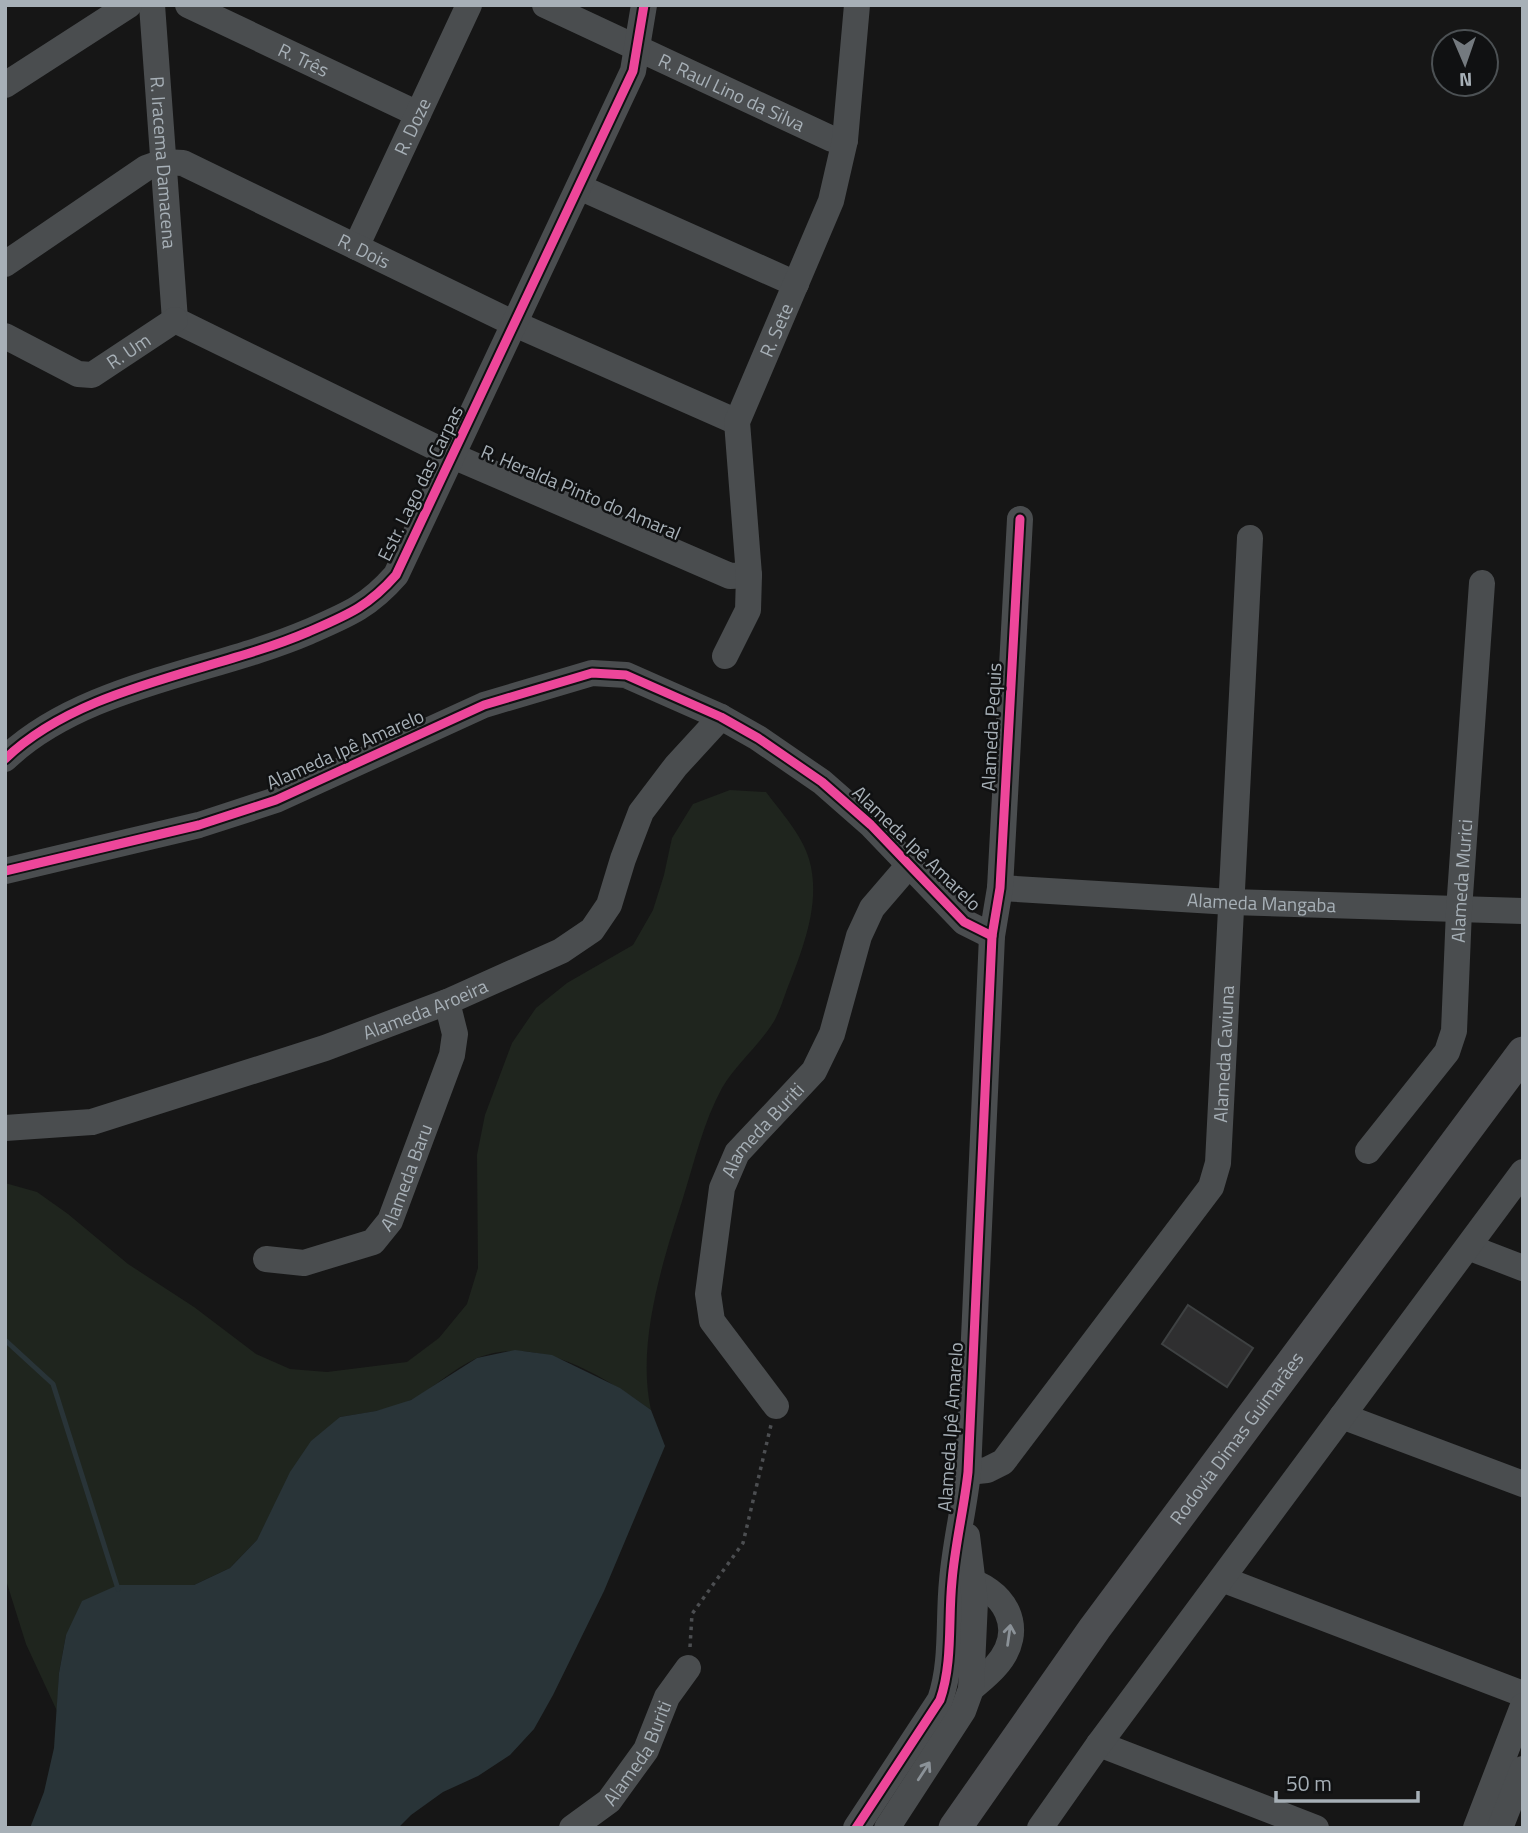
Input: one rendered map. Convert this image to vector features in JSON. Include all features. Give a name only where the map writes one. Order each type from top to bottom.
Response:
[{"type":"main road","name":"Rodovia Dimas Guimarães","points":[[955,1828],[1095,1628],[1523,1053]]},
{"type":"street","points":[[5,85],[129,5]]},
{"type":"street","name":"R. Iracema Damacena","points":[[152,5],[175,320]]},
{"type":"street","name":"R. Três","points":[[188,5],[418,114]]},
{"type":"street","name":"R. Doze","points":[[356,247],[469,5]]},
{"type":"street","name":"R. Raul Lino da Silva","points":[[545,5],[832,139],[845,140]]},
{"type":"street","name":"Estr. Lago das Carpas","points":[[5,759],[17,748],[63,719],[110,696],[283,642],[355,611],[377,596],[396,575],[633,71],[643,5]]},
{"type":"street","name":"R. Sete","points":[[725,656],[748,610],[749,575],[737,422],[831,201],[845,140],[857,5]]},
{"type":"street","points":[[5,264],[145,168],[163,162]]},
{"type":"street","name":"R. Dois","points":[[163,162],[183,163],[515,324],[737,422]]},
{"type":"street","points":[[579,187],[796,284]]},
{"type":"street","name":"R. Um","points":[[5,336],[78,374],[92,375],[175,320]]},
{"type":"street","name":"R. Heralda Pinto do Amaral","points":[[175,320],[453,456],[730,576],[749,575]]},
{"type":"street","name":"Alameda Pequis","points":[[992,936],[1000,888],[1020,519]]},
{"type":"street","name":"Alameda Caviuna","points":[[968,1472],[987,1470],[1003,1462],[1211,1187],[1218,1163],[1250,538]]},
{"type":"street","name":"Alameda Murici","points":[[1368,1151],[1447,1052],[1454,1031],[1458,909],[1482,583]]},
{"type":"street","name":"Alameda Ipê Amarelo","points":[[5,871],[199,825],[276,800],[484,705],[592,673],[626,675],[721,718],[758,738],[822,782],[871,825],[964,922],[992,936],[962,1579],[946,1683],[940,1700],[856,1828]]},
{"type":"street","name":"Alameda Aroeira","points":[[5,1128],[92,1122],[325,1048],[447,1002],[561,951],[592,930],[609,905],[641,812],[676,766],[721,718]]},
{"type":"street","name":"Alameda Buriti","points":[[776,1406],[712,1321],[708,1294],[722,1188],[737,1153],[814,1072],[832,1034],[859,936],[872,908],[909,865]]},
{"type":"street","name":"Alameda Mangaba","points":[[1000,888],[1231,902],[1523,911]]},
{"type":"street","name":"Alameda Baru","points":[[266,1259],[303,1263],[362,1246],[373,1242],[390,1221],[452,1055],[455,1034],[447,1002]]},
{"type":"street","points":[[1040,1828],[1099,1744],[1523,1172]]},
{"type":"street","points":[[1468,1247],[1523,1268]]},
{"type":"street","points":[[1342,1416],[1523,1484]]},
{"type":"street","points":[[962,1579],[1001,1600],[1009,1613],[1012,1630],[1009,1643],[997,1666],[971,1689]]},
{"type":"street","name":"Alameda Ipê Amarelo","points":[[887,1828],[963,1711],[971,1689],[975,1601],[962,1579]]},
{"type":"street","points":[[1222,1579],[1523,1693]]},
{"type":"street","name":"Alameda Buriti","points":[[572,1828],[609,1801],[646,1750],[667,1697],[688,1668]]},
{"type":"street","points":[[1476,1828],[1523,1706]]},
{"type":"street","points":[[1099,1744],[1316,1828]]},
{"type":"street","points":[[1500,1828],[1523,1769]]},
{"type":"path","points":[[688,1668],[692,1614],[743,1543],[776,1406]]},
{"type":"shaded area","points":[[730,790],[766,792],[790,824],[809,859],[812,910],[804,944],[776,1018],[722,1088],[700,1142],[667,1248],[654,1302],[647,1357],[651,1410],[591,1372],[547,1355],[524,1351],[500,1352],[477,1358],[405,1403],[378,1411],[340,1417],[274,1507],[257,1540],[230,1568],[194,1585],[66,1635],[59,1673],[57,1711],[26,1644],[5,1577],[5,1183],[37,1192],[128,1264],[194,1307],[256,1354],[290,1369],[327,1372],[407,1362],[439,1338],[467,1304],[478,1268],[477,1155],[485,1115],[512,1043],[536,1008],[567,983],[633,945],[653,910],[672,838],[693,804]]},
{"type":"shaded area","points":[[515,1350],[552,1355],[620,1388],[651,1410],[665,1446],[604,1591],[553,1695],[534,1729],[510,1755],[478,1776],[443,1792],[398,1828],[30,1828],[44,1792],[54,1748],[59,1673],[66,1635],[82,1601],[118,1585],[194,1585],[230,1568],[257,1540],[290,1472],[311,1441],[340,1417],[376,1411],[411,1400],[477,1358]]},
{"type":"building","points":[[1188,1305],[1253,1348],[1227,1387],[1162,1344]]},
{"type":"waterway","points":[[5,1340],[53,1384],[118,1589]]},
{"type":"cycle path","points":[[5,759],[36,734],[109,697],[271,646],[334,620],[366,603],[396,575],[633,71],[644,5]]},
{"type":"cycle path","points":[[856,1828],[940,1700],[947,1671],[953,1567],[968,1472],[992,936],[1000,888],[1020,519]]},
{"type":"cycle path","points":[[5,871],[199,825],[276,800],[484,705],[592,673],[626,675],[721,717],[758,738],[822,782],[871,825],[964,922],[992,936]]}]
